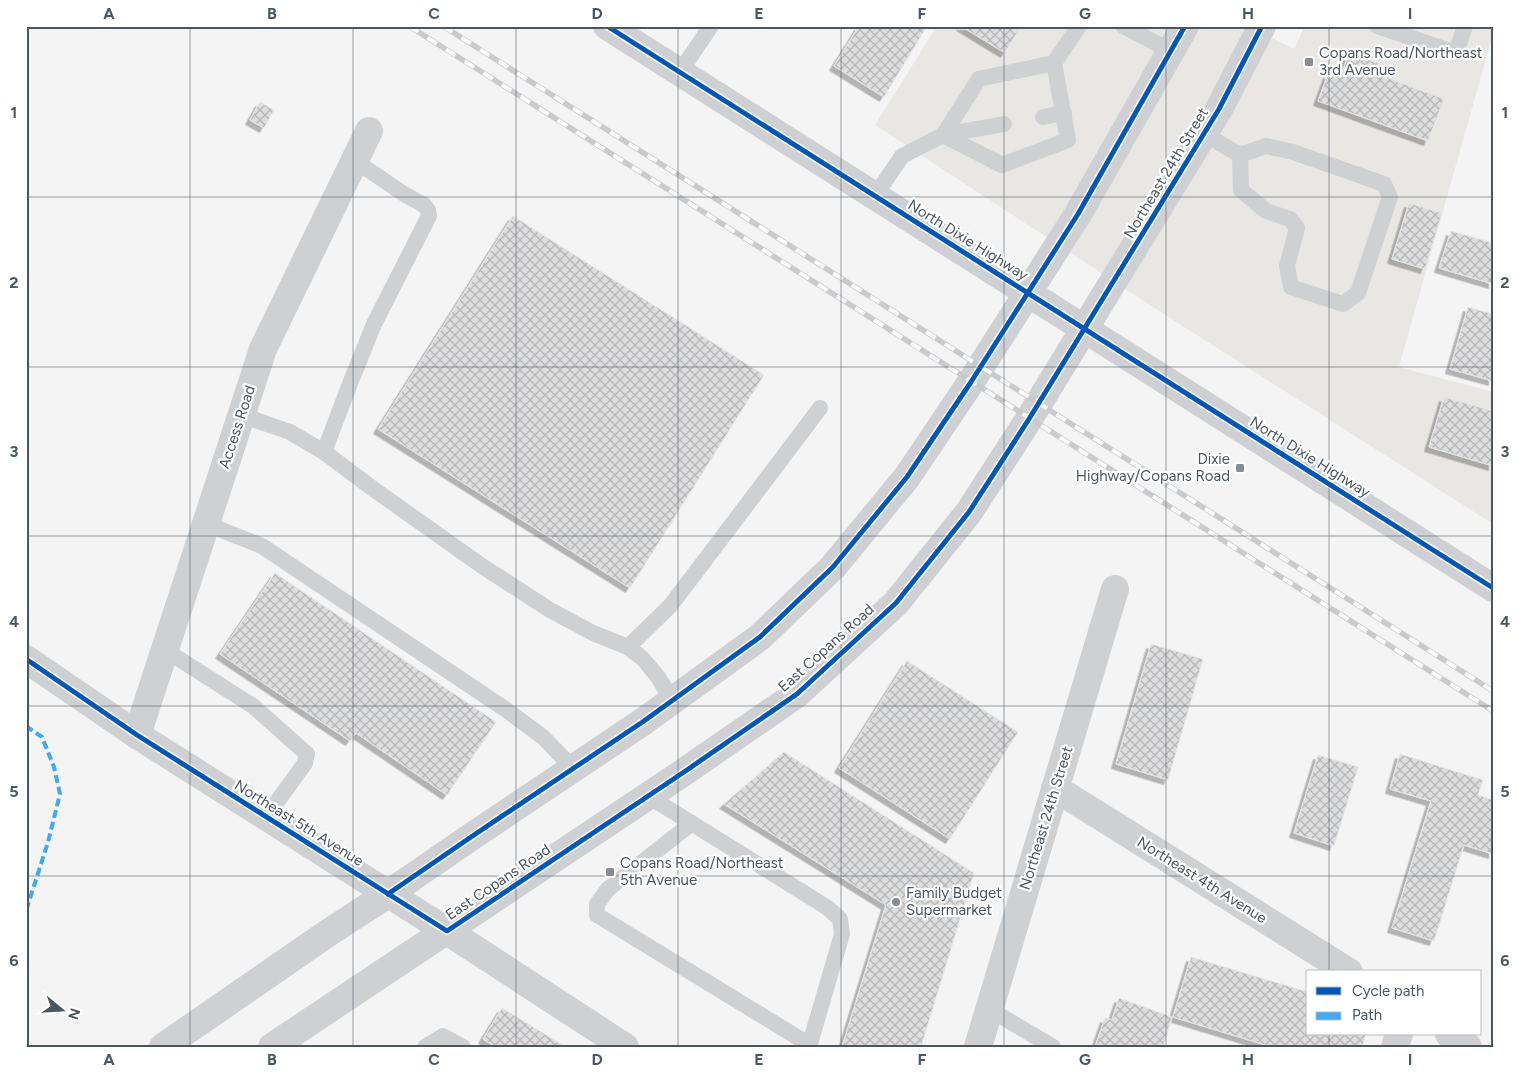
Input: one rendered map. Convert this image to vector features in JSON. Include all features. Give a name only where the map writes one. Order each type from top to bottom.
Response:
[{"type":"main road","name":"North Dixie Highway","points":[[607,26],[1493,588]]},
{"type":"main road","points":[[163,1047],[328,932],[388,894],[573,768],[760,637],[833,567],[906,478],[1028,294],[1078,214],[1184,26]]},
{"type":"main road","name":"Northeast 24th Street","points":[[1085,329],[1219,109],[1262,26]]},
{"type":"main road","name":"East Copans Road","points":[[272,1047],[648,796],[797,694],[896,603],[969,512],[1085,329]]},
{"type":"street","name":"Access Road","points":[[137,735],[263,349],[369,131]]},
{"type":"street","name":"Northeast 24th Street","points":[[978,1047],[1115,589]]},
{"type":"street","name":"Northeast 5th Avenue","points":[[26,659],[137,735],[447,931],[626,1047]]},
{"type":"street","name":"Northeast 4th Avenue","points":[[1055,788],[1346,970]]},
{"type":"street","points":[[1452,1036],[1468,1047]]},
{"type":"lane","points":[[680,72],[711,26]]},
{"type":"lane","points":[[943,135],[979,79],[1054,63],[1079,26]]},
{"type":"lane","points":[[1123,26],[1171,51]]},
{"type":"lane","points":[[1377,26],[1456,53],[1465,26]]},
{"type":"lane","points":[[943,135],[1002,164],[1068,140],[1054,63]]},
{"type":"lane","points":[[1043,117],[1064,113]]},
{"type":"lane","points":[[875,196],[902,156],[943,135],[1004,124]]},
{"type":"lane","points":[[1204,134],[1240,156]]},
{"type":"lane","points":[[1266,146],[1293,152],[1384,184],[1390,197],[1358,293],[1343,304],[1291,287],[1287,266],[1297,228],[1290,219],[1266,211],[1241,190],[1240,156],[1266,146]]},
{"type":"lane","points":[[324,452],[374,324],[429,216],[428,210],[424,205],[404,194],[354,160]]},
{"type":"lane","points":[[628,647],[671,605],[820,408]]},
{"type":"lane","points":[[241,415],[290,432],[324,452],[482,566],[550,610],[593,633],[628,647],[643,659],[653,671],[672,700]]},
{"type":"lane","points":[[206,524],[262,546],[505,709],[543,737],[573,768]]},
{"type":"lane","points":[[165,650],[253,706],[306,754],[305,763],[266,817]]},
{"type":"lane","points":[[648,796],[692,823],[828,908],[840,919],[842,934],[809,1046],[597,915],[598,904],[608,889],[692,823]]},
{"type":"lane","points":[[989,1009],[1053,1047]]},
{"type":"lane","points":[[425,1047],[443,1036],[463,1047]]},
{"type":"shaded area","points":[[937,26],[1249,26],[1294,49],[1305,26],[1493,26],[1493,34],[1399,367],[1493,392],[1493,524],[1170,318],[875,125]]},
{"type":"building","points":[[859,26],[927,26],[884,97],[834,66]]},
{"type":"building","points":[[961,26],[1021,26],[1005,53]]},
{"type":"building","points":[[1349,53],[1392,68],[1388,78],[1444,99],[1428,141],[1318,101],[1328,74],[1340,78]]},
{"type":"building","points":[[260,102],[274,110],[264,128],[250,120]]},
{"type":"building","points":[[1409,203],[1442,213],[1425,269],[1392,259]]},
{"type":"building","points":[[513,216],[764,375],[630,588],[378,429]]},
{"type":"building","points":[[1451,231],[1493,243],[1493,284],[1439,268]]},
{"type":"building","points":[[1468,307],[1493,314],[1493,381],[1450,369]]},
{"type":"building","points":[[1444,397],[1493,411],[1493,466],[1429,447]]},
{"type":"building","points":[[275,573],[496,722],[447,795],[356,733],[350,741],[220,654]]},
{"type":"building","points":[[1151,644],[1203,659],[1168,780],[1116,764]]},
{"type":"building","points":[[907,661],[1018,732],[950,839],[839,768]]},
{"type":"building","points":[[784,752],[974,873],[921,1047],[842,1047],[886,905],[724,804]]},
{"type":"building","points":[[1400,754],[1483,780],[1478,795],[1493,800],[1493,854],[1464,845],[1434,941],[1392,928],[1431,801],[1390,789]]},
{"type":"building","points":[[1318,755],[1358,767],[1334,846],[1294,833]]},
{"type":"building","points":[[1191,957],[1306,991],[1306,1036],[1365,1036],[1362,1047],[1272,1047],[1173,1017]]},
{"type":"building","points":[[1119,998],[1172,1017],[1163,1047],[1095,1047],[1105,1018],[1112,1020]]},
{"type":"building","points":[[502,1008],[566,1047],[496,1047],[483,1039]]},
{"type":"railway","points":[[409,26],[1493,711]]},
{"type":"railway","points":[[443,26],[1493,691]]},
{"type":"marked path","points":[[26,726],[42,737],[54,767],[60,794],[48,842],[26,911]]},
{"type":"cycle path","points":[[607,26],[1493,588]]},
{"type":"cycle path","points":[[388,894],[644,721],[760,637],[833,567],[907,477],[971,382],[1078,214],[1185,26]]},
{"type":"cycle path","points":[[26,659],[137,735],[447,931],[797,694],[896,603],[969,512],[1029,419],[1219,109],[1262,26]]},
{"type":"place","name":"Copans Road/Northeast 3rd Avenue","points":[[1309,62]]},
{"type":"place","name":"Dixie Highway/Copans Road","points":[[1240,468]]},
{"type":"place","name":"Copans Road/Northeast 5th Avenue","points":[[610,872]]},
{"type":"place","name":"Family Budget Supermarket","points":[[896,902]]}]
